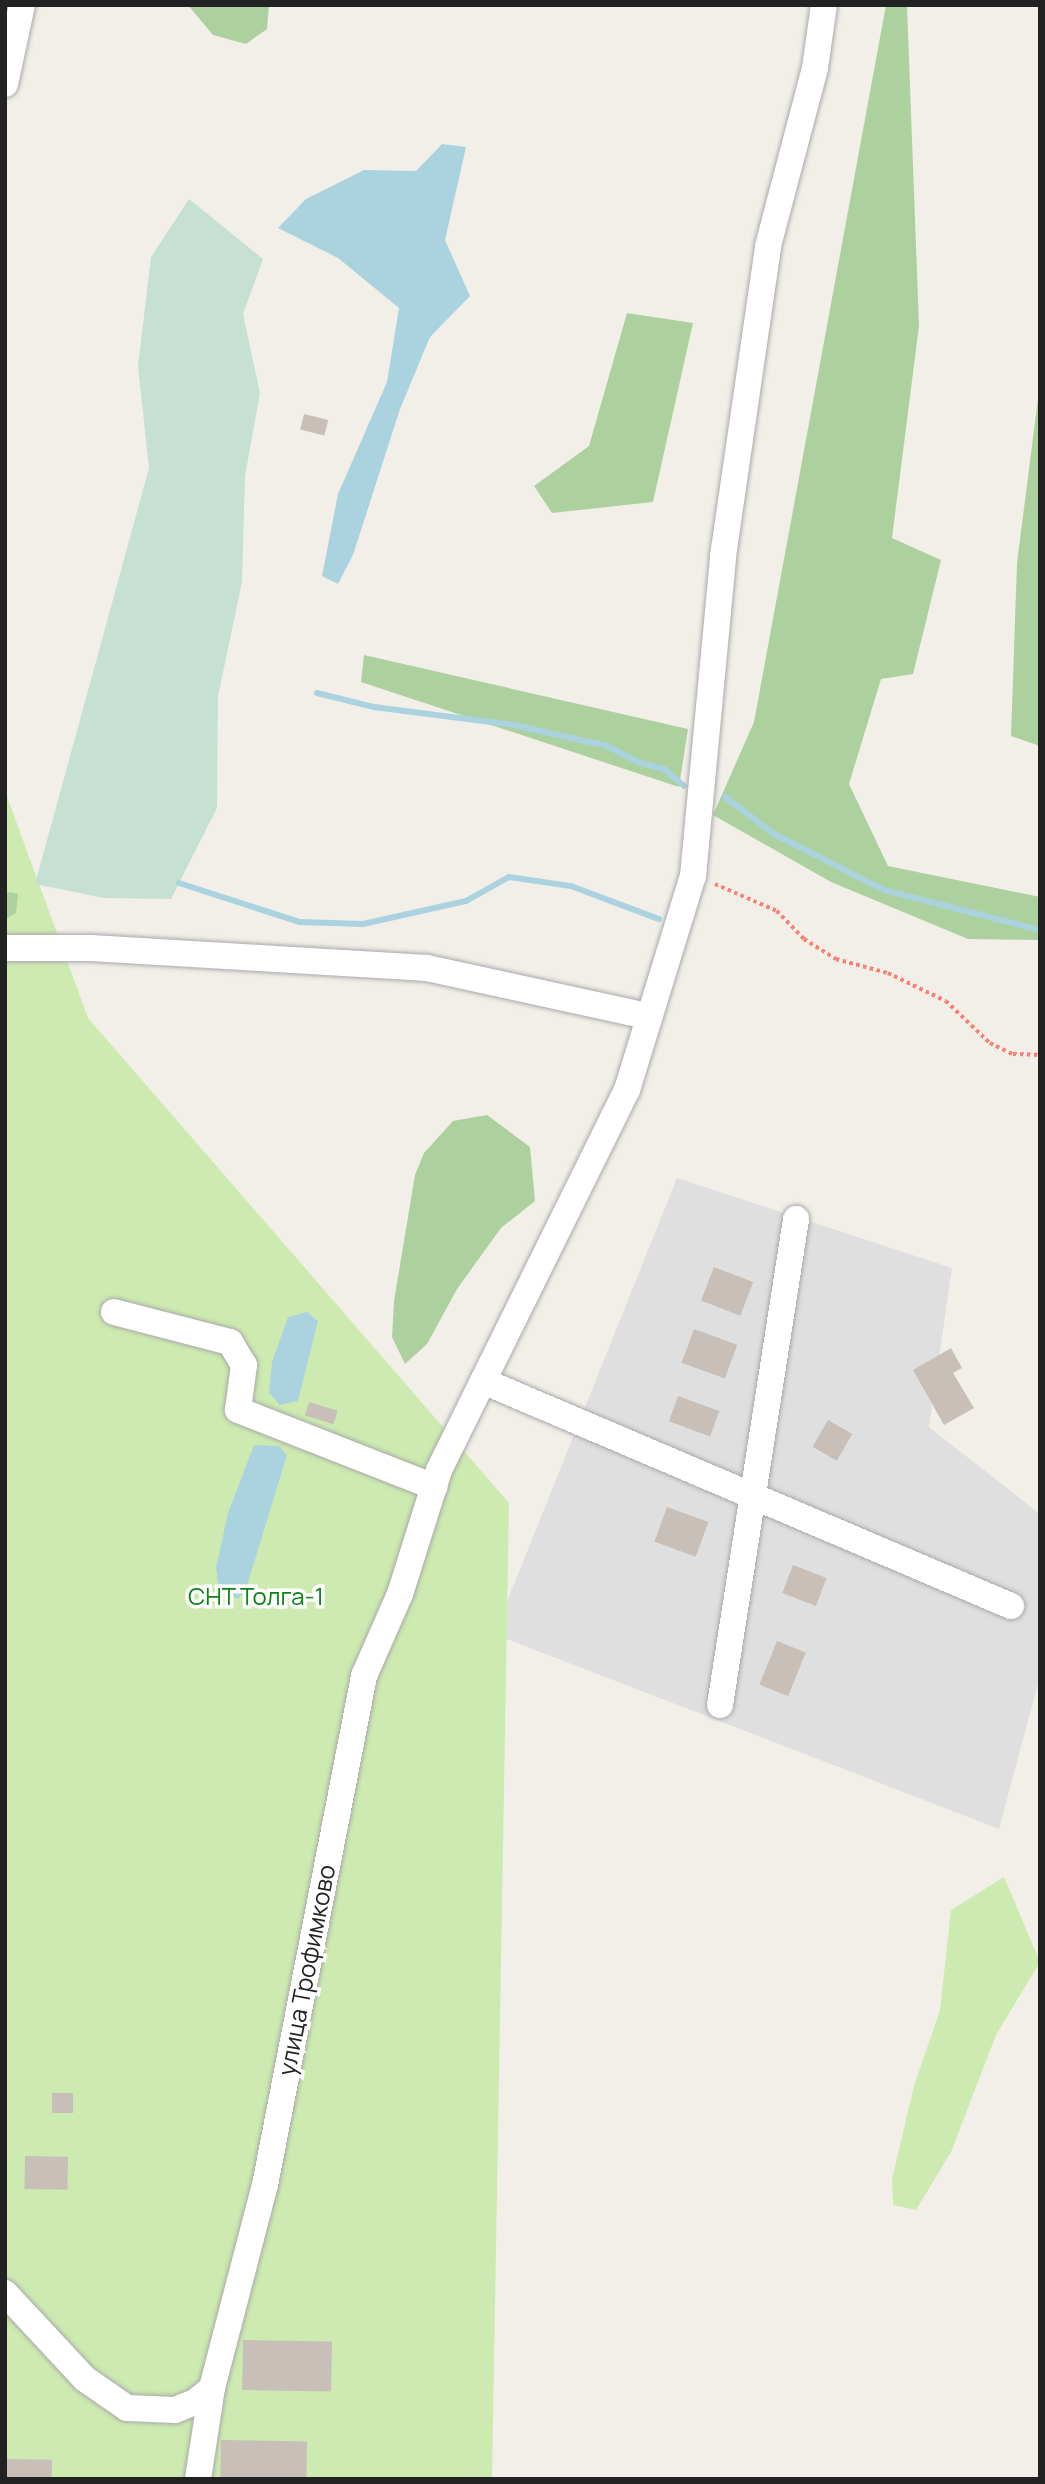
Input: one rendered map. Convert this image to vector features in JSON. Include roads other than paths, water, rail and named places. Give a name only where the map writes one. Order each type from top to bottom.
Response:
[{"type":"street","points":[[5,84],[22,5]]},
{"type":"street","name":"улица Трофимково","points":[[198,2479],[212,2388],[265,2185],[364,1676],[400,1594],[437,1478],[627,1090],[647,1016],[693,876],[723,556],[768,246],[815,68],[824,5]]},
{"type":"street","points":[[5,948],[91,948],[427,968],[647,1016]]},
{"type":"street","points":[[720,1705],[796,1219]]},
{"type":"street","points":[[114,1312],[230,1342],[244,1365],[238,1410],[437,1478]]},
{"type":"street","points":[[483,1381],[1011,1606]]},
{"type":"street","points":[[5,2293],[85,2379],[127,2408],[175,2410],[195,2402],[212,2388]]},
{"type":"water","points":[[442,144],[466,147],[445,240],[470,296],[430,337],[400,409],[353,555],[338,584],[322,576],[338,494],[387,382],[399,308],[338,258],[278,228],[306,199],[364,170],[416,171]]},
{"type":"water","points":[[307,1312],[318,1321],[298,1401],[280,1405],[269,1393],[272,1362],[288,1317]]},
{"type":"water","points":[[254,1445],[279,1446],[287,1455],[246,1589],[238,1599],[219,1590],[216,1568],[228,1513]]},
{"type":"waterway","points":[[317,693],[374,707],[514,725],[607,746],[641,763],[664,769],[684,786]]},
{"type":"waterway","points":[[725,797],[774,834],[884,890],[1040,930]]},
{"type":"waterway","points":[[179,883],[300,922],[363,924],[466,901],[509,877],[571,886],[659,919]]},
{"type":"park label","name":"СНТ Толга-1","points":[[256,1596]]}]
